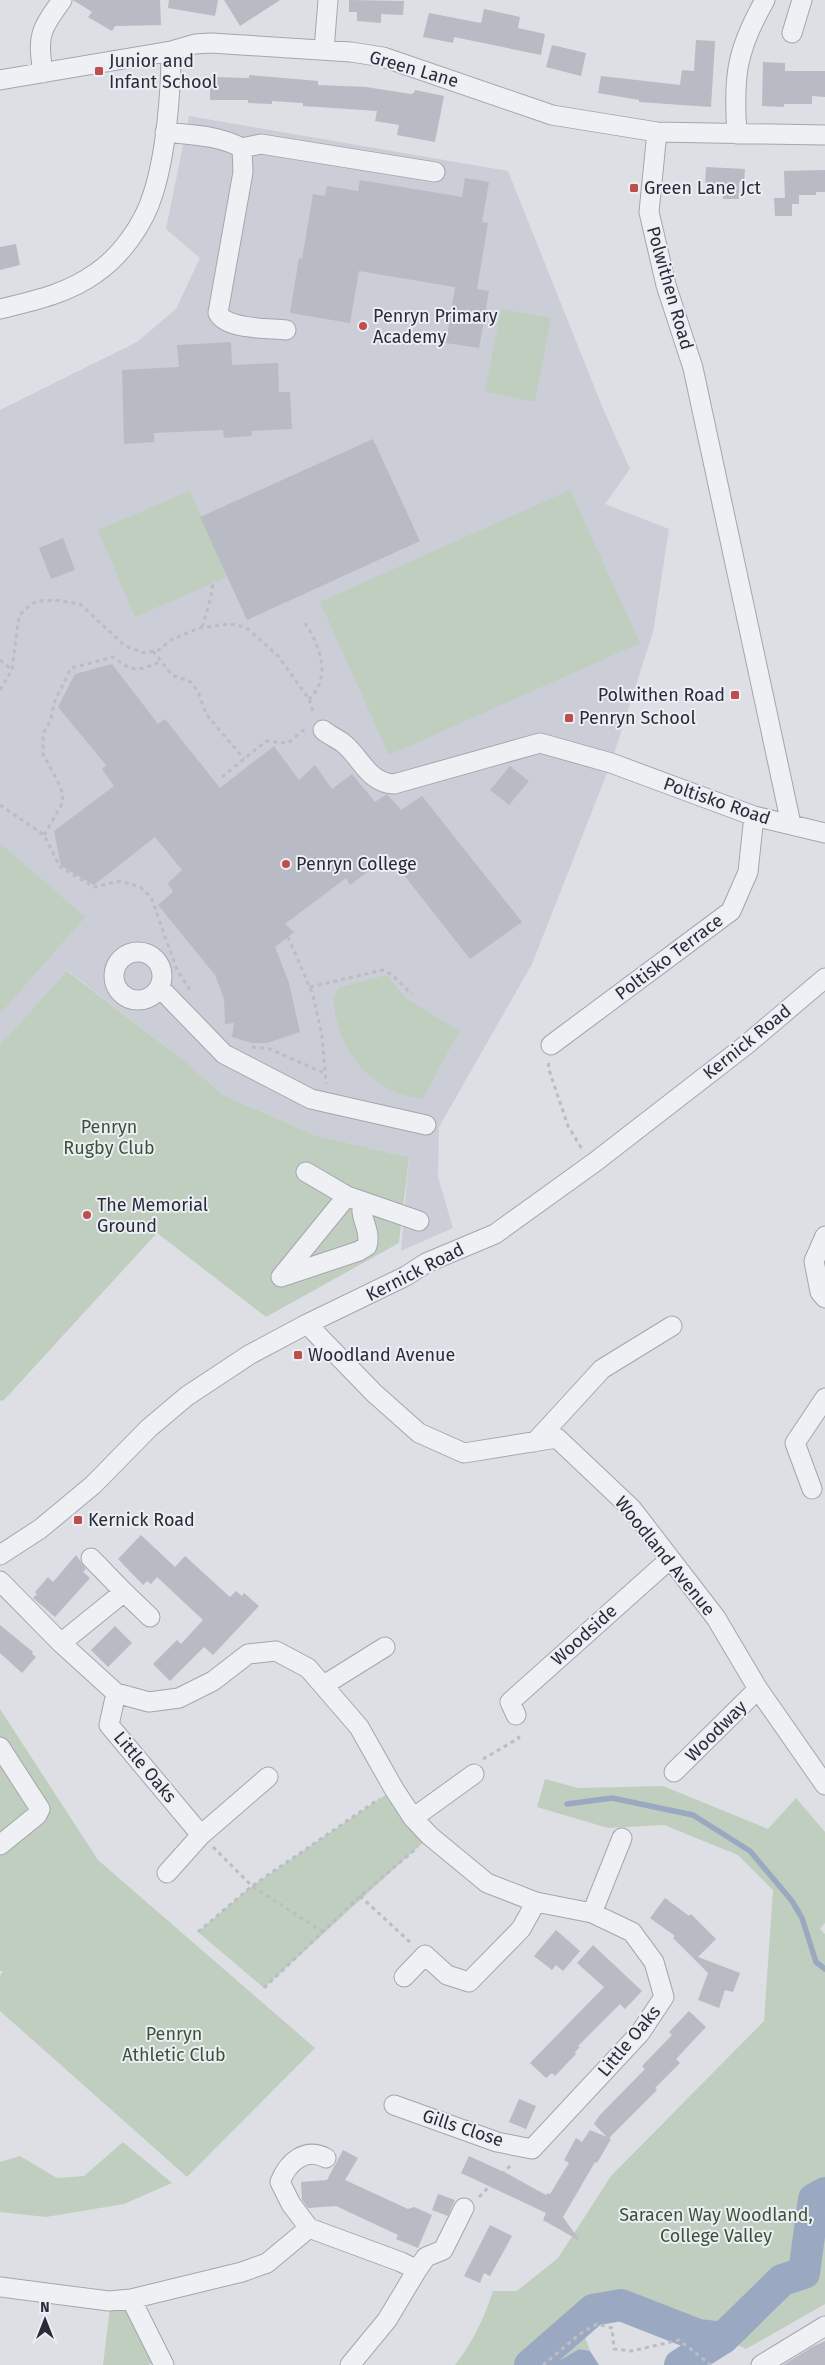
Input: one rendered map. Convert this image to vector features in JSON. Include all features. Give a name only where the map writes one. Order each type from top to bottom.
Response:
[{"type":"street","points":[[43,73],[39,45],[40,32],[62,0]]},
{"type":"street","points":[[324,50],[328,0]]},
{"type":"street","points":[[737,134],[734,95],[740,56],[750,27],[765,0]]},
{"type":"street","points":[[792,33],[802,0]]},
{"type":"street","name":"Green Lane","points":[[0,80],[170,51],[196,44],[211,43],[324,50],[384,57],[552,115],[658,132],[825,135]]},
{"type":"street","points":[[0,309],[55,295],[96,274],[117,254],[141,221],[153,195],[165,132],[170,51]]},
{"type":"street","points":[[165,132],[215,137],[230,141],[242,148],[261,144],[435,172]]},
{"type":"street","name":"Polwithen Road","points":[[658,132],[649,212],[666,285],[693,368],[791,824]]},
{"type":"street","points":[[242,148],[243,172],[218,313],[221,318],[240,326],[286,330]]},
{"type":"street","name":"Poltisko Road","points":[[317,728],[333,739],[342,742],[372,776],[385,784],[394,784],[540,742],[611,764],[754,816],[825,833]]},
{"type":"street","name":"Poltisko Terrace","points":[[551,1044],[732,910],[748,872],[754,816]]},
{"type":"street","name":"Kernick Road","points":[[0,1555],[40,1529],[93,1485],[149,1428],[186,1396],[249,1355],[306,1324],[406,1276],[434,1259],[495,1234],[592,1165],[746,1044],[825,978]]},
{"type":"street","points":[[160,988],[224,1054],[311,1099],[426,1125]]},
{"type":"street","points":[[306,1172],[355,1199],[419,1221]]},
{"type":"street","points":[[355,1199],[369,1238],[367,1246],[359,1251],[281,1277],[355,1199]]},
{"type":"street","points":[[825,1236],[814,1261],[820,1292],[825,1298]]},
{"type":"street","name":"Woodland Avenue","points":[[306,1324],[374,1393],[419,1433],[464,1453],[557,1438],[632,1510],[716,1618],[758,1689],[825,1785]]},
{"type":"street","points":[[535,1442],[602,1369],[672,1326]]},
{"type":"street","points":[[812,1488],[795,1443],[825,1398]]},
{"type":"street","points":[[92,1558],[150,1617]]},
{"type":"street","name":"Woodside","points":[[516,1715],[510,1702],[670,1559]]},
{"type":"street","name":"Little Oaks","points":[[0,1581],[61,1643],[116,1693],[149,1702],[179,1698],[213,1680],[248,1654],[276,1651],[308,1668],[359,1727],[394,1789],[413,1818],[430,1836],[488,1883],[536,1902],[592,1913],[632,1932],[654,1962],[664,1998],[640,2033],[532,2148]]},
{"type":"street","points":[[61,1643],[124,1592]]},
{"type":"street","points":[[324,1685],[385,1647]]},
{"type":"street","name":"Woodway","points":[[674,1772],[758,1689]]},
{"type":"street","name":"Little Oaks","points":[[116,1693],[109,1725],[200,1835]]},
{"type":"street","points":[[0,1747],[40,1809],[37,1815],[0,1845]]},
{"type":"street","points":[[413,1818],[474,1774]]},
{"type":"street","points":[[167,1873],[200,1835],[268,1777]]},
{"type":"street","points":[[592,1913],[622,1838]]},
{"type":"street","points":[[404,1977],[425,1955],[448,1975],[469,1982],[522,1929],[536,1902]]},
{"type":"street","name":"Gills Close","points":[[394,2105],[497,2142],[532,2148]]},
{"type":"street","points":[[326,2158],[316,2153],[290,2162],[280,2182],[290,2204],[309,2228],[401,2262],[417,2270]]},
{"type":"street","points":[[350,2365],[387,2320],[426,2257],[443,2250],[464,2208]]},
{"type":"street","points":[[0,2287],[109,2301],[131,2299],[242,2272],[267,2263],[309,2228]]},
{"type":"street","points":[[131,2299],[164,2365]]},
{"type":"street","points":[[761,2365],[825,2326]]},
{"type":"path","points":[[202,627],[213,583]]},
{"type":"path","points":[[0,690],[12,670],[17,621],[25,608],[37,601],[55,600],[80,604],[125,646],[144,653],[159,650],[170,640],[202,627],[229,624],[248,630],[278,656],[309,699],[317,728],[288,742],[266,741],[222,778]]},
{"type":"path","points":[[305,623],[317,642],[321,662],[321,680],[314,694],[309,699]]},
{"type":"path","points":[[153,651],[172,675],[191,682],[198,692],[206,714],[244,759]]},
{"type":"path","points":[[44,835],[61,806],[63,795],[43,754],[43,734],[51,719],[54,703],[71,668],[114,657],[127,668],[143,669],[161,661]]},
{"type":"path","points":[[0,660],[12,670]]},
{"type":"path","points":[[0,804],[44,835],[60,867],[94,886],[120,881],[140,887],[151,897],[176,970],[194,996]]},
{"type":"path","points":[[288,937],[310,987],[322,1036],[324,1080],[333,1104]]},
{"type":"path","points":[[310,987],[384,970],[392,974],[412,994]]},
{"type":"path","points":[[551,1044],[548,1067],[568,1126],[592,1165]]},
{"type":"path","points":[[245,1046],[270,1049],[324,1073]]},
{"type":"path","points":[[474,1774],[470,1767],[519,1738]]},
{"type":"path","points":[[198,1932],[252,1886],[394,1789]]},
{"type":"path","points":[[200,1835],[252,1886],[323,1932]]},
{"type":"path","points":[[264,1988],[360,1896],[430,1836]]},
{"type":"path","points":[[360,1896],[425,1955]]},
{"type":"path","points":[[464,2208],[472,2204],[513,2163],[532,2148]]},
{"type":"path","points":[[543,2365],[580,2334],[597,2324],[612,2328],[614,2349],[632,2351],[679,2340],[711,2365]]},
{"type":"shaded area","name":"Penryn College","points":[[189,116],[508,171],[604,411],[630,469],[605,504],[669,529],[653,632],[611,763],[532,964],[439,1127],[438,1177],[453,1228],[401,1251],[409,1157],[317,1136],[223,1095],[186,1062],[68,971],[0,1045],[0,410],[137,342],[176,309],[200,258],[166,229]]},
{"type":"green space","points":[[501,309],[551,318],[535,402],[485,392]]},
{"type":"green space","points":[[570,490],[640,643],[389,755],[320,602]]},
{"type":"green space","points":[[190,491],[227,577],[135,617],[98,530]]},
{"type":"green space","points":[[0,843],[85,917],[0,1014]]},
{"type":"green space","name":"Penryn Rugby Club","points":[[67,971],[186,1062],[223,1095],[317,1136],[409,1157],[399,1243],[266,1317],[157,1233],[4,1400],[0,1401],[0,1045]]},
{"type":"green space","points":[[386,975],[407,999],[459,1031],[423,1099],[392,1091],[366,1073],[347,1047],[340,1032],[334,1002],[336,991],[339,988]]},
{"type":"green space","name":"Penryn Athletic Club","points":[[0,1709],[98,1860],[315,2048],[187,2177],[0,2011],[0,1976],[3,1971],[0,1971]]},
{"type":"green space","name":"Saracen Way Woodland, College Valley","points":[[545,1779],[578,1788],[663,1786],[768,1829],[796,1798],[825,1832],[825,1923],[820,1929],[825,1934],[825,2304],[746,2349],[723,2338],[698,2335],[621,2305],[593,2311],[583,2331],[590,2351],[579,2349],[552,2365],[455,2365],[477,2330],[493,2291],[517,2291],[558,2258],[611,2176],[764,2021],[773,1890],[738,1855],[664,1825],[608,1828],[537,1807]]},
{"type":"green space","points":[[394,1789],[430,1836],[264,1988],[198,1932],[252,1886]]},
{"type":"green space","points":[[123,2142],[172,2183],[124,2204],[46,2217],[0,2212],[0,2162],[20,2156],[57,2178],[84,2176]]},
{"type":"green space","points":[[110,2307],[123,2308],[130,2315],[157,2360],[149,2365],[103,2365]]},
{"type":"water","points":[[579,2349],[590,2351],[599,2365],[552,2365]]},
{"type":"building","points":[[73,0],[160,0],[161,25],[115,26],[112,31],[88,17],[92,12]]},
{"type":"building","points":[[169,0],[218,0],[215,16],[168,8]]},
{"type":"building","points":[[224,0],[280,0],[240,26]]},
{"type":"building","points":[[349,0],[404,1],[403,15],[381,14],[381,23],[357,21],[357,12],[349,12]]},
{"type":"building","points":[[484,9],[520,17],[518,28],[545,34],[541,55],[454,37],[453,43],[423,37],[429,13],[481,23]]},
{"type":"building","points":[[696,40],[715,41],[711,107],[639,102],[639,100],[598,93],[601,76],[680,85],[682,70],[694,71]]},
{"type":"building","points":[[552,45],[586,53],[581,76],[546,67]]},
{"type":"building","points":[[763,62],[785,63],[785,71],[825,71],[825,97],[812,96],[812,104],[784,104],[784,107],[762,106]]},
{"type":"building","points":[[249,75],[318,81],[318,85],[366,87],[411,94],[415,90],[444,96],[435,142],[397,135],[399,125],[375,121],[377,111],[303,106],[303,103],[272,101],[272,104],[248,103],[248,100],[210,100],[210,77],[249,78]]},
{"type":"building","points":[[706,167],[745,169],[744,182],[739,182],[739,199],[723,199],[724,188],[705,187]]},
{"type":"building","points":[[825,170],[825,192],[816,192],[816,195],[799,195],[799,204],[792,204],[792,216],[775,216],[774,198],[785,198],[784,171]]},
{"type":"building","points":[[465,178],[489,182],[482,222],[488,223],[477,289],[489,291],[479,348],[446,343],[455,287],[359,271],[350,323],[290,313],[299,258],[302,259],[313,194],[325,196],[327,186],[358,191],[360,180],[462,197]]},
{"type":"building","points":[[16,244],[20,265],[0,270],[0,247]]},
{"type":"building","points":[[231,342],[232,365],[278,363],[279,392],[290,392],[292,429],[251,431],[252,436],[224,438],[223,430],[154,433],[154,442],[124,444],[122,370],[179,367],[177,345]]},
{"type":"building","points":[[373,439],[420,541],[247,620],[200,517]]},
{"type":"building","points":[[63,538],[75,570],[51,579],[39,548]]},
{"type":"building","points":[[112,664],[158,724],[165,719],[220,788],[274,746],[299,780],[315,765],[332,789],[352,774],[375,802],[387,794],[401,810],[422,796],[522,922],[470,959],[389,856],[350,885],[346,878],[285,924],[294,932],[275,947],[289,983],[300,1032],[267,1043],[252,1043],[232,1037],[234,1023],[225,1024],[224,999],[215,975],[158,905],[173,892],[168,883],[182,870],[155,837],[94,885],[61,866],[54,831],[114,786],[102,769],[106,765],[58,707],[75,674]]},
{"type":"building","points":[[510,766],[529,781],[509,805],[490,790]]},
{"type":"building","points":[[141,1535],[175,1567],[185,1556],[230,1597],[236,1591],[242,1596],[244,1593],[259,1606],[213,1655],[204,1647],[170,1681],[153,1664],[177,1640],[181,1644],[203,1620],[157,1577],[151,1584],[147,1581],[143,1585],[118,1559]]},
{"type":"building","points":[[76,1555],[86,1569],[83,1572],[90,1578],[55,1617],[33,1598],[37,1594],[35,1592],[48,1577],[53,1582]]},
{"type":"building","points":[[0,1625],[33,1652],[32,1654],[36,1657],[22,1673],[0,1653]]},
{"type":"building","points":[[115,1626],[132,1643],[108,1667],[91,1650]]},
{"type":"building","points":[[665,1898],[689,1916],[691,1914],[716,1939],[698,1957],[740,1973],[733,1992],[725,1990],[719,2008],[698,2000],[708,1973],[673,1938],[675,1936],[650,1918]]},
{"type":"building","points":[[556,1930],[580,1951],[563,1971],[556,1965],[552,1970],[534,1956]]},
{"type":"building","points":[[593,1945],[642,1991],[625,2009],[620,2004],[578,2046],[580,2047],[575,2052],[576,2054],[555,2076],[552,2073],[546,2078],[530,2063],[604,1987],[577,1963]]},
{"type":"building","points":[[689,2011],[706,2027],[676,2059],[680,2063],[655,2088],[657,2090],[609,2138],[611,2139],[597,2163],[595,2162],[563,2217],[580,2241],[543,2220],[546,2213],[461,2173],[469,2156],[506,2173],[546,2195],[550,2194],[569,2163],[564,2160],[576,2138],[582,2142],[590,2130],[607,2137],[594,2124],[599,2116],[645,2069],[642,2066],[672,2035],[669,2032]]},
{"type":"building","points":[[519,2099],[536,2106],[526,2129],[509,2122]]},
{"type":"building","points":[[343,2150],[358,2158],[345,2180],[408,2209],[414,2207],[432,2215],[418,2248],[396,2239],[398,2235],[336,2206],[308,2208],[302,2200],[301,2182],[327,2180]]},
{"type":"building","points":[[438,2194],[455,2200],[448,2216],[432,2210]]},
{"type":"building","points":[[490,2225],[512,2236],[490,2276],[484,2273],[480,2283],[464,2276]]},
{"type":"building","points":[[825,2341],[825,2365],[783,2365],[812,2347]]},
{"type":"waterway","points":[[567,1804],[612,1798],[693,1815],[750,1851],[792,1901],[802,1918],[816,1962],[825,1969]]},
{"type":"waterway","points":[[530,2365],[593,2310],[621,2305],[698,2335],[723,2338],[782,2280],[804,2273],[814,2199],[825,2193]]},
{"type":"waterway","points":[[680,2365],[723,2338]]},
{"type":"place","name":"Junior and Infant School","points":[[99,71]]},
{"type":"place","name":"Green Lane Jct","points":[[634,188]]},
{"type":"place","name":"Penryn Primary Academy","points":[[363,326]]},
{"type":"place","name":"Polwithen Road","points":[[735,695]]},
{"type":"place","name":"Penryn School","points":[[569,718]]},
{"type":"place","name":"Penryn College","points":[[286,864]]},
{"type":"place","name":"The Memorial Ground","points":[[87,1215]]},
{"type":"place","name":"Woodland Avenue","points":[[298,1355]]},
{"type":"place","name":"Kernick Road","points":[[78,1520]]}]
